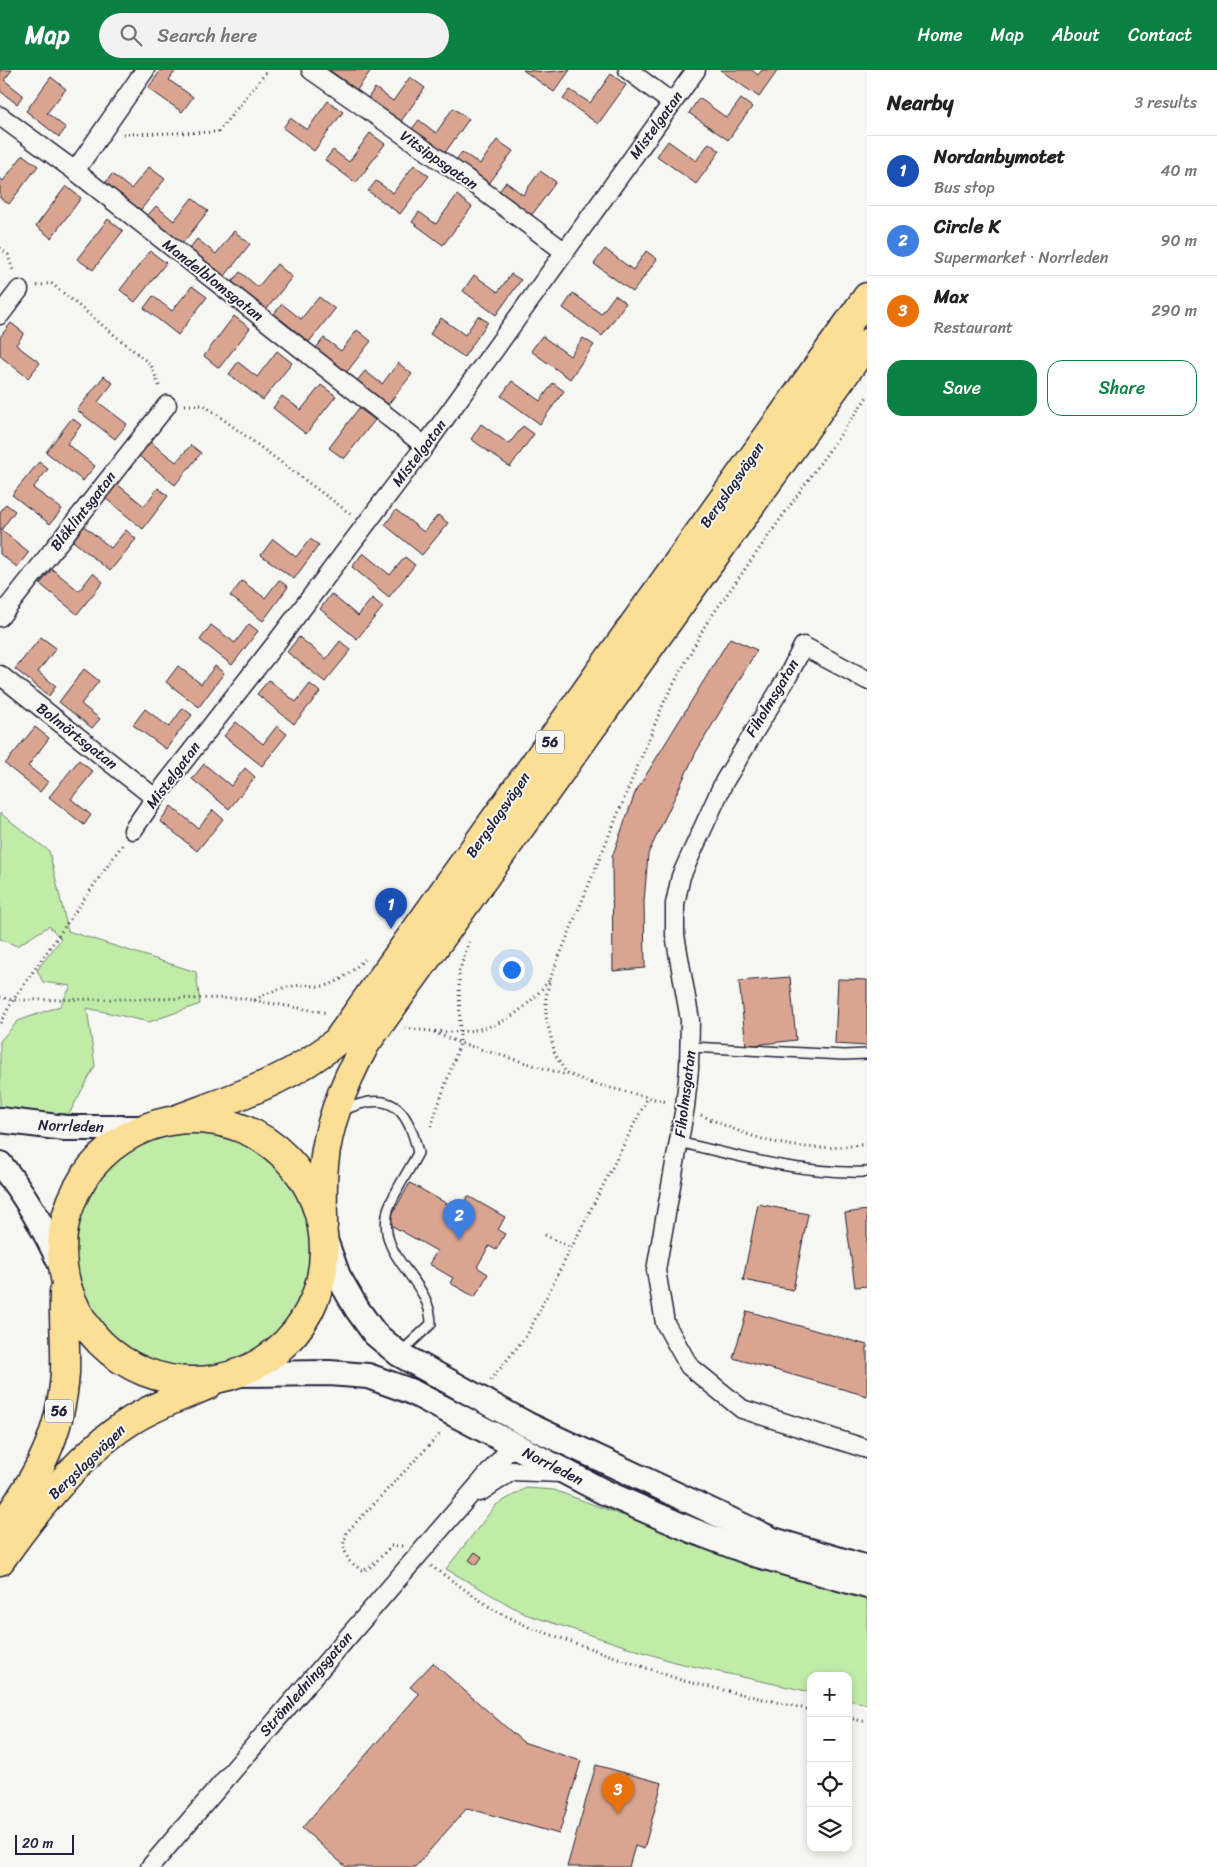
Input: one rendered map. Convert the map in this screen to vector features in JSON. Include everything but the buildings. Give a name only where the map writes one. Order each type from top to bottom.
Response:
[{"type":"highway","name":"Bergslagsvägen","points":[[177,1119],[270,1084],[316,1059],[337,1042],[867,297]]},
{"type":"highway","name":"Bergslagsvägen","points":[[324,1233],[324,1164],[335,1114],[345,1081],[366,1043],[867,342]]},
{"type":"highway","name":"56","points":[[177,1119],[211,1119],[243,1128],[272,1144],[296,1167],[313,1195],[324,1233],[323,1274],[313,1307],[294,1335],[268,1358],[231,1376],[186,1382],[167,1379],[140,1370],[115,1356],[101,1344],[78,1314],[63,1273],[62,1232],[72,1199],[89,1169],[113,1145],[143,1128],[177,1119]]},
{"type":"highway","name":"Bergslagsvägen","points":[[0,1530],[33,1482],[47,1453],[59,1416],[64,1374],[63,1273]]},
{"type":"highway","name":"Bergslagsvägen","points":[[0,1561],[49,1497],[116,1431],[132,1419],[167,1402],[231,1376]]},
{"type":"main road","name":"Norrleden","points":[[0,1120],[65,1128],[143,1128]]},
{"type":"main road","points":[[0,1164],[21,1191],[47,1234],[63,1273]]},
{"type":"main road","name":"Norrleden","points":[[324,1233],[338,1276],[357,1309],[375,1334],[398,1354],[528,1425],[773,1540],[867,1568]]},
{"type":"main road","name":"Norrleden","points":[[231,1376],[329,1372],[368,1376],[410,1391],[512,1446],[682,1526],[754,1554],[867,1586]]},
{"type":"main road","points":[[512,1446],[528,1425]]},
{"type":"street","points":[[74,171],[145,70]]},
{"type":"street","name":"Vitsippsgatan","points":[[311,70],[467,178],[565,252]]},
{"type":"street","points":[[628,70],[672,103]]},
{"type":"street","name":"Mistelgatan","points":[[133,830],[155,798],[425,446],[696,70]]},
{"type":"street","name":"Mandelblomsgatan","points":[[0,116],[74,171],[425,446]]},
{"type":"street","points":[[0,315],[20,290]]},
{"type":"street","name":"Blåklintsgatan","points":[[0,617],[167,405]]},
{"type":"street","name":"Fiholmsgatan","points":[[867,680],[803,646],[788,676],[724,782],[681,876],[675,904],[675,935],[690,1020],[691,1047],[685,1107],[656,1270],[665,1323],[689,1366],[742,1408],[867,1449]]},
{"type":"street","name":"Bolmörtsgatan","points":[[0,675],[155,798]]},
{"type":"street","name":"Strömledningsgatan","points":[[150,1867],[512,1446]]},
{"type":"street","name":"Strömledningsgatan","points":[[463,1503],[512,1471],[538,1470],[568,1473]]},
{"type":"lane","points":[[691,1047],[844,1055],[867,1054]]},
{"type":"lane","points":[[335,1114],[356,1104],[380,1102],[401,1109],[413,1129],[418,1153],[388,1208],[384,1228],[392,1252],[423,1294],[431,1313],[431,1324],[398,1354]]},
{"type":"lane","points":[[679,1142],[780,1166],[836,1173],[867,1172]]},
{"type":"path","points":[[100,135],[218,132],[268,70]]},
{"type":"path","points":[[0,248],[8,255],[20,290],[51,283],[151,365],[167,405],[204,404],[365,525]]},
{"type":"path","points":[[591,1083],[566,1073],[555,1054],[546,1017],[546,997],[550,979],[664,702],[682,667],[706,624],[867,397]]},
{"type":"path","points":[[0,1023],[13,1000],[133,830]]},
{"type":"path","points":[[432,1126],[460,1043],[459,972],[469,941]]},
{"type":"path","points":[[254,1000],[283,989],[304,985],[323,986],[339,980],[370,955]]},
{"type":"path","points":[[402,1027],[434,1032],[460,1032],[496,1024],[514,1015],[538,995],[550,979]]},
{"type":"path","points":[[0,997],[13,1000],[240,998],[329,1013]]},
{"type":"path","points":[[434,1032],[460,1043],[591,1083],[685,1107],[736,1131],[792,1148],[833,1148],[867,1144]]},
{"type":"path","points":[[489,1382],[527,1335],[648,1097]]},
{"type":"path","points":[[544,1234],[571,1248]]},
{"type":"path","points":[[441,1433],[347,1532],[343,1546],[349,1561],[363,1571],[372,1566],[391,1546],[403,1546],[494,1610],[529,1627],[684,1681],[807,1709]]},
{"type":"path","points":[[852,1719],[867,1722]]},
{"type":"green space","points":[[0,813],[49,851],[68,931],[196,972],[200,1004],[149,1022],[87,1008],[95,1066],[69,1114],[0,1110],[0,1041],[18,1021],[60,1006],[71,986],[43,982],[37,970],[61,939],[49,926],[17,946],[0,939]]},
{"type":"green space","points":[[180,1133],[204,1133],[226,1138],[248,1147],[276,1167],[290,1185],[301,1206],[308,1228],[310,1251],[308,1274],[301,1296],[290,1317],[276,1335],[248,1355],[226,1364],[204,1369],[180,1369],[158,1364],[136,1355],[108,1335],[88,1307],[79,1285],[74,1263],[74,1239],[79,1217],[88,1195],[108,1167],[136,1147],[158,1138]]},
{"type":"green space","points":[[526,1488],[554,1490],[784,1575],[867,1596],[867,1704],[852,1701],[852,1672],[807,1672],[807,1691],[674,1662],[525,1614],[446,1569],[496,1505]]},
{"type":"place","name":"Nordanbymotet","points":[[391,929]]},
{"type":"place","name":"Circle K","points":[[459,1240]]},
{"type":"place","name":"Max","points":[[618,1814]]}]
